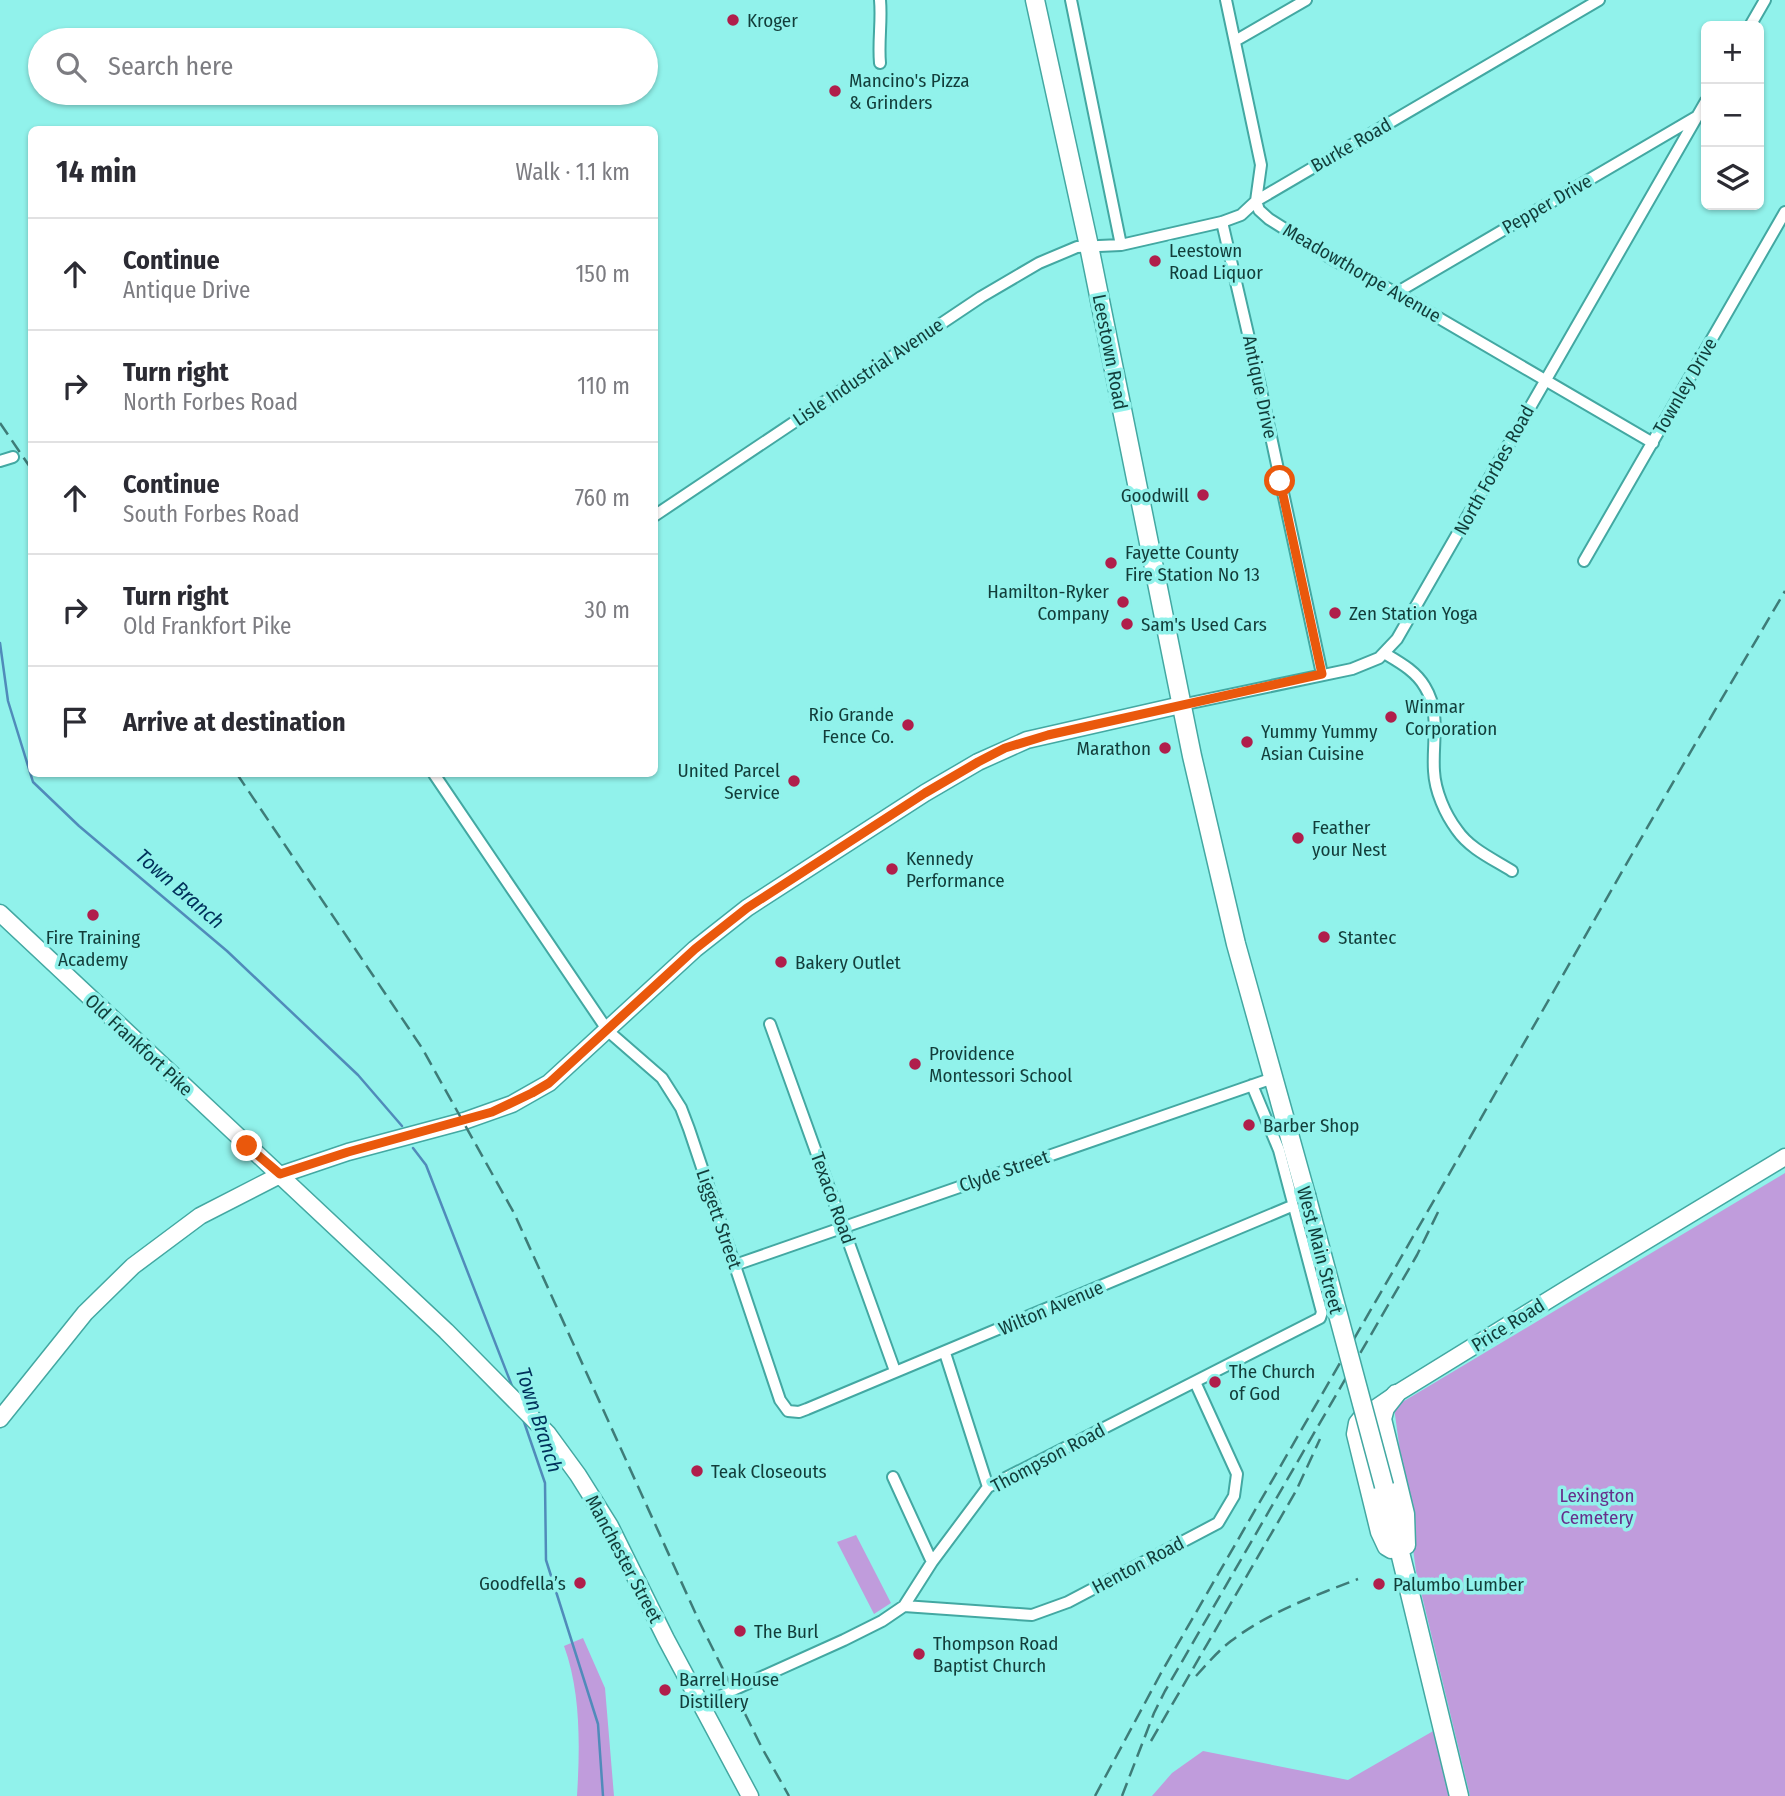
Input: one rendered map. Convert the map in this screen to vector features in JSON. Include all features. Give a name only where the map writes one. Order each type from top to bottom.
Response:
[{"type":"main road","name":"Leestown Road","points":[[1035,0],[1089,246],[1181,705]]},
{"type":"main road","points":[[0,1419],[85,1313],[133,1266],[200,1216],[280,1174],[348,1152],[464,1121],[512,1104],[549,1083],[695,949],[747,908],[925,793],[978,762],[1027,740],[1181,705]]},
{"type":"main road","name":"West Main Street","points":[[1181,705],[1233,934],[1273,1078],[1300,1200],[1384,1486],[1459,1796]]},
{"type":"main road","name":"Old Frankfort Pike","points":[[0,913],[280,1174]]},
{"type":"main road","name":"Price Road","points":[[1400,1547],[1391,1550],[1382,1542],[1355,1434],[1361,1418],[1785,1157]]},
{"type":"main road","name":"Manchester Street","points":[[280,1174],[446,1331],[548,1434],[610,1526],[750,1796]]},
{"type":"main road","points":[[1396,1394],[1385,1408],[1381,1419],[1405,1514],[1408,1577]]},
{"type":"street","points":[[880,0],[880,63]]},
{"type":"street","points":[[1071,0],[1121,245]]},
{"type":"street","points":[[1226,0],[1261,165],[1256,201]]},
{"type":"street","points":[[1235,41],[1306,0]]},
{"type":"street","name":"Burke Road","points":[[1089,246],[1121,245],[1222,222],[1241,215],[1256,201],[1599,0]]},
{"type":"street","points":[[1753,21],[1765,0]]},
{"type":"street","name":"North Forbes Road","points":[[1181,705],[1367,665],[1397,639],[1701,110]]},
{"type":"street","name":"Pepper Drive","points":[[1396,293],[1698,116]]},
{"type":"street","name":"Meadowthorpe Avenue","points":[[1256,201],[1259,210],[1269,219],[1334,260],[1396,293],[1653,443]]},
{"type":"street","name":"Townley Drive","points":[[1584,561],[1785,212]]},
{"type":"street","name":"Antique Drive","points":[[1222,222],[1322,674]]},
{"type":"street","name":"Lisle Industrial Avenue","points":[[658,513],[985,295],[1062,251],[1089,246]]},
{"type":"street","points":[[0,461],[13,457]]},
{"type":"street","points":[[1384,653],[1412,672],[1425,687],[1433,705],[1436,723],[1435,780],[1448,817],[1458,832],[1475,848],[1512,871]]},
{"type":"street","points":[[436,777],[608,1031]]},
{"type":"street","name":"Texaco Road","points":[[770,1024],[895,1371]]},
{"type":"street","name":"Liggett Street","points":[[608,1031],[662,1079],[681,1108],[780,1400],[792,1413],[807,1409]]},
{"type":"street","name":"Clyde Street","points":[[735,1265],[1273,1078]]},
{"type":"street","points":[[1252,1085],[1300,1200]]},
{"type":"street","name":"Thompson Road","points":[[701,1706],[844,1640],[882,1621],[904,1606],[932,1562],[988,1487],[1316,1321],[1322,1312],[1300,1200]]},
{"type":"street","name":"Wilton Avenue","points":[[807,1409],[895,1371],[945,1353],[1300,1200]]},
{"type":"street","points":[[945,1353],[988,1487]]},
{"type":"street","name":"Henton Road","points":[[904,1606],[1032,1615],[1068,1602],[1218,1523],[1234,1496],[1237,1474],[1195,1382]]},
{"type":"street","points":[[893,1477],[932,1562]]},
{"type":"green space","name":"Lexington Cemetery","points":[[1785,1173],[1785,1796],[1470,1796],[1416,1571],[1394,1407]]},
{"type":"green space","points":[[856,1535],[891,1603],[874,1614],[837,1542]]},
{"type":"green space","points":[[583,1638],[605,1688],[614,1796],[577,1796],[579,1739],[576,1701],[564,1646]]},
{"type":"green space","points":[[1435,1730],[1451,1796],[1152,1796],[1172,1773],[1203,1751],[1348,1780]]},
{"type":"waterway","name":"Town Branch","points":[[0,643],[8,701],[28,766]]},
{"type":"waterway","name":"Town Branch","points":[[31,777],[33,782],[79,826],[227,951],[358,1075],[402,1126]]},
{"type":"waterway","name":"Town Branch","points":[[413,1148],[426,1165],[512,1386]]},
{"type":"waterway","name":"Town Branch","points":[[523,1419],[545,1483],[546,1560],[598,1724],[603,1796]]},
{"type":"railway","points":[[0,423],[28,464]]},
{"type":"railway","points":[[1095,1796],[1161,1673],[1785,591]]},
{"type":"railway","points":[[239,777],[422,1048],[514,1213],[699,1621],[789,1796]]},
{"type":"railway","points":[[1122,1796],[1165,1691],[1417,1255],[1441,1206]]},
{"type":"railway","points":[[1151,1741],[1296,1491],[1320,1439]]},
{"type":"railway","points":[[1196,1676],[1226,1645],[1261,1621],[1358,1579]]},
{"type":"place","name":"Kroger","points":[[733,20]]},
{"type":"place","name":"Mancino's Pizza & Grinders","points":[[835,91]]},
{"type":"place","name":"Leestown Road Liquor","points":[[1155,261]]},
{"type":"place","name":"Goodwill","points":[[1203,495]]},
{"type":"place","name":"Fayette County Fire Station No 13","points":[[1111,563]]},
{"type":"place","name":"Hamilton-Ryker Company","points":[[1123,602]]},
{"type":"place","name":"Zen Station Yoga","points":[[1335,613]]},
{"type":"place","name":"Sam's Used Cars","points":[[1127,624]]},
{"type":"place","name":"Winmar Corporation","points":[[1391,717]]},
{"type":"place","name":"Rio Grande Fence Co.","points":[[908,725]]},
{"type":"place","name":"Yummy Yummy Asian Cuisine","points":[[1247,742]]},
{"type":"place","name":"Marathon","points":[[1165,748]]},
{"type":"place","name":"United Parcel Service","points":[[794,781]]},
{"type":"place","name":"Feather your Nest","points":[[1298,838]]},
{"type":"place","name":"Kennedy Performance","points":[[892,869]]},
{"type":"place","name":"Fire Training Academy","points":[[93,915]]},
{"type":"place","name":"Stantec","points":[[1324,937]]},
{"type":"place","name":"Bakery Outlet","points":[[781,962]]},
{"type":"place","name":"Providence Montessori School","points":[[915,1064]]},
{"type":"place","name":"Barber Shop","points":[[1249,1125]]},
{"type":"place","name":"The Church of God","points":[[1215,1382]]},
{"type":"place","name":"Teak Closeouts","points":[[697,1471]]},
{"type":"place","name":"Goodfella’s","points":[[580,1583]]},
{"type":"place","name":"Palumbo Lumber","points":[[1379,1584]]},
{"type":"place","name":"The Burl","points":[[740,1631]]},
{"type":"place","name":"Thompson Road Baptist Church","points":[[919,1654]]},
{"type":"place","name":"Barrel House Distillery","points":[[665,1690]]},
{"type":"route","points":[[247,1146],[280,1174],[348,1152],[464,1121],[512,1104],[549,1083],[695,949],[747,908],[925,793],[978,762],[1027,740],[1322,674],[1280,481]]}]
